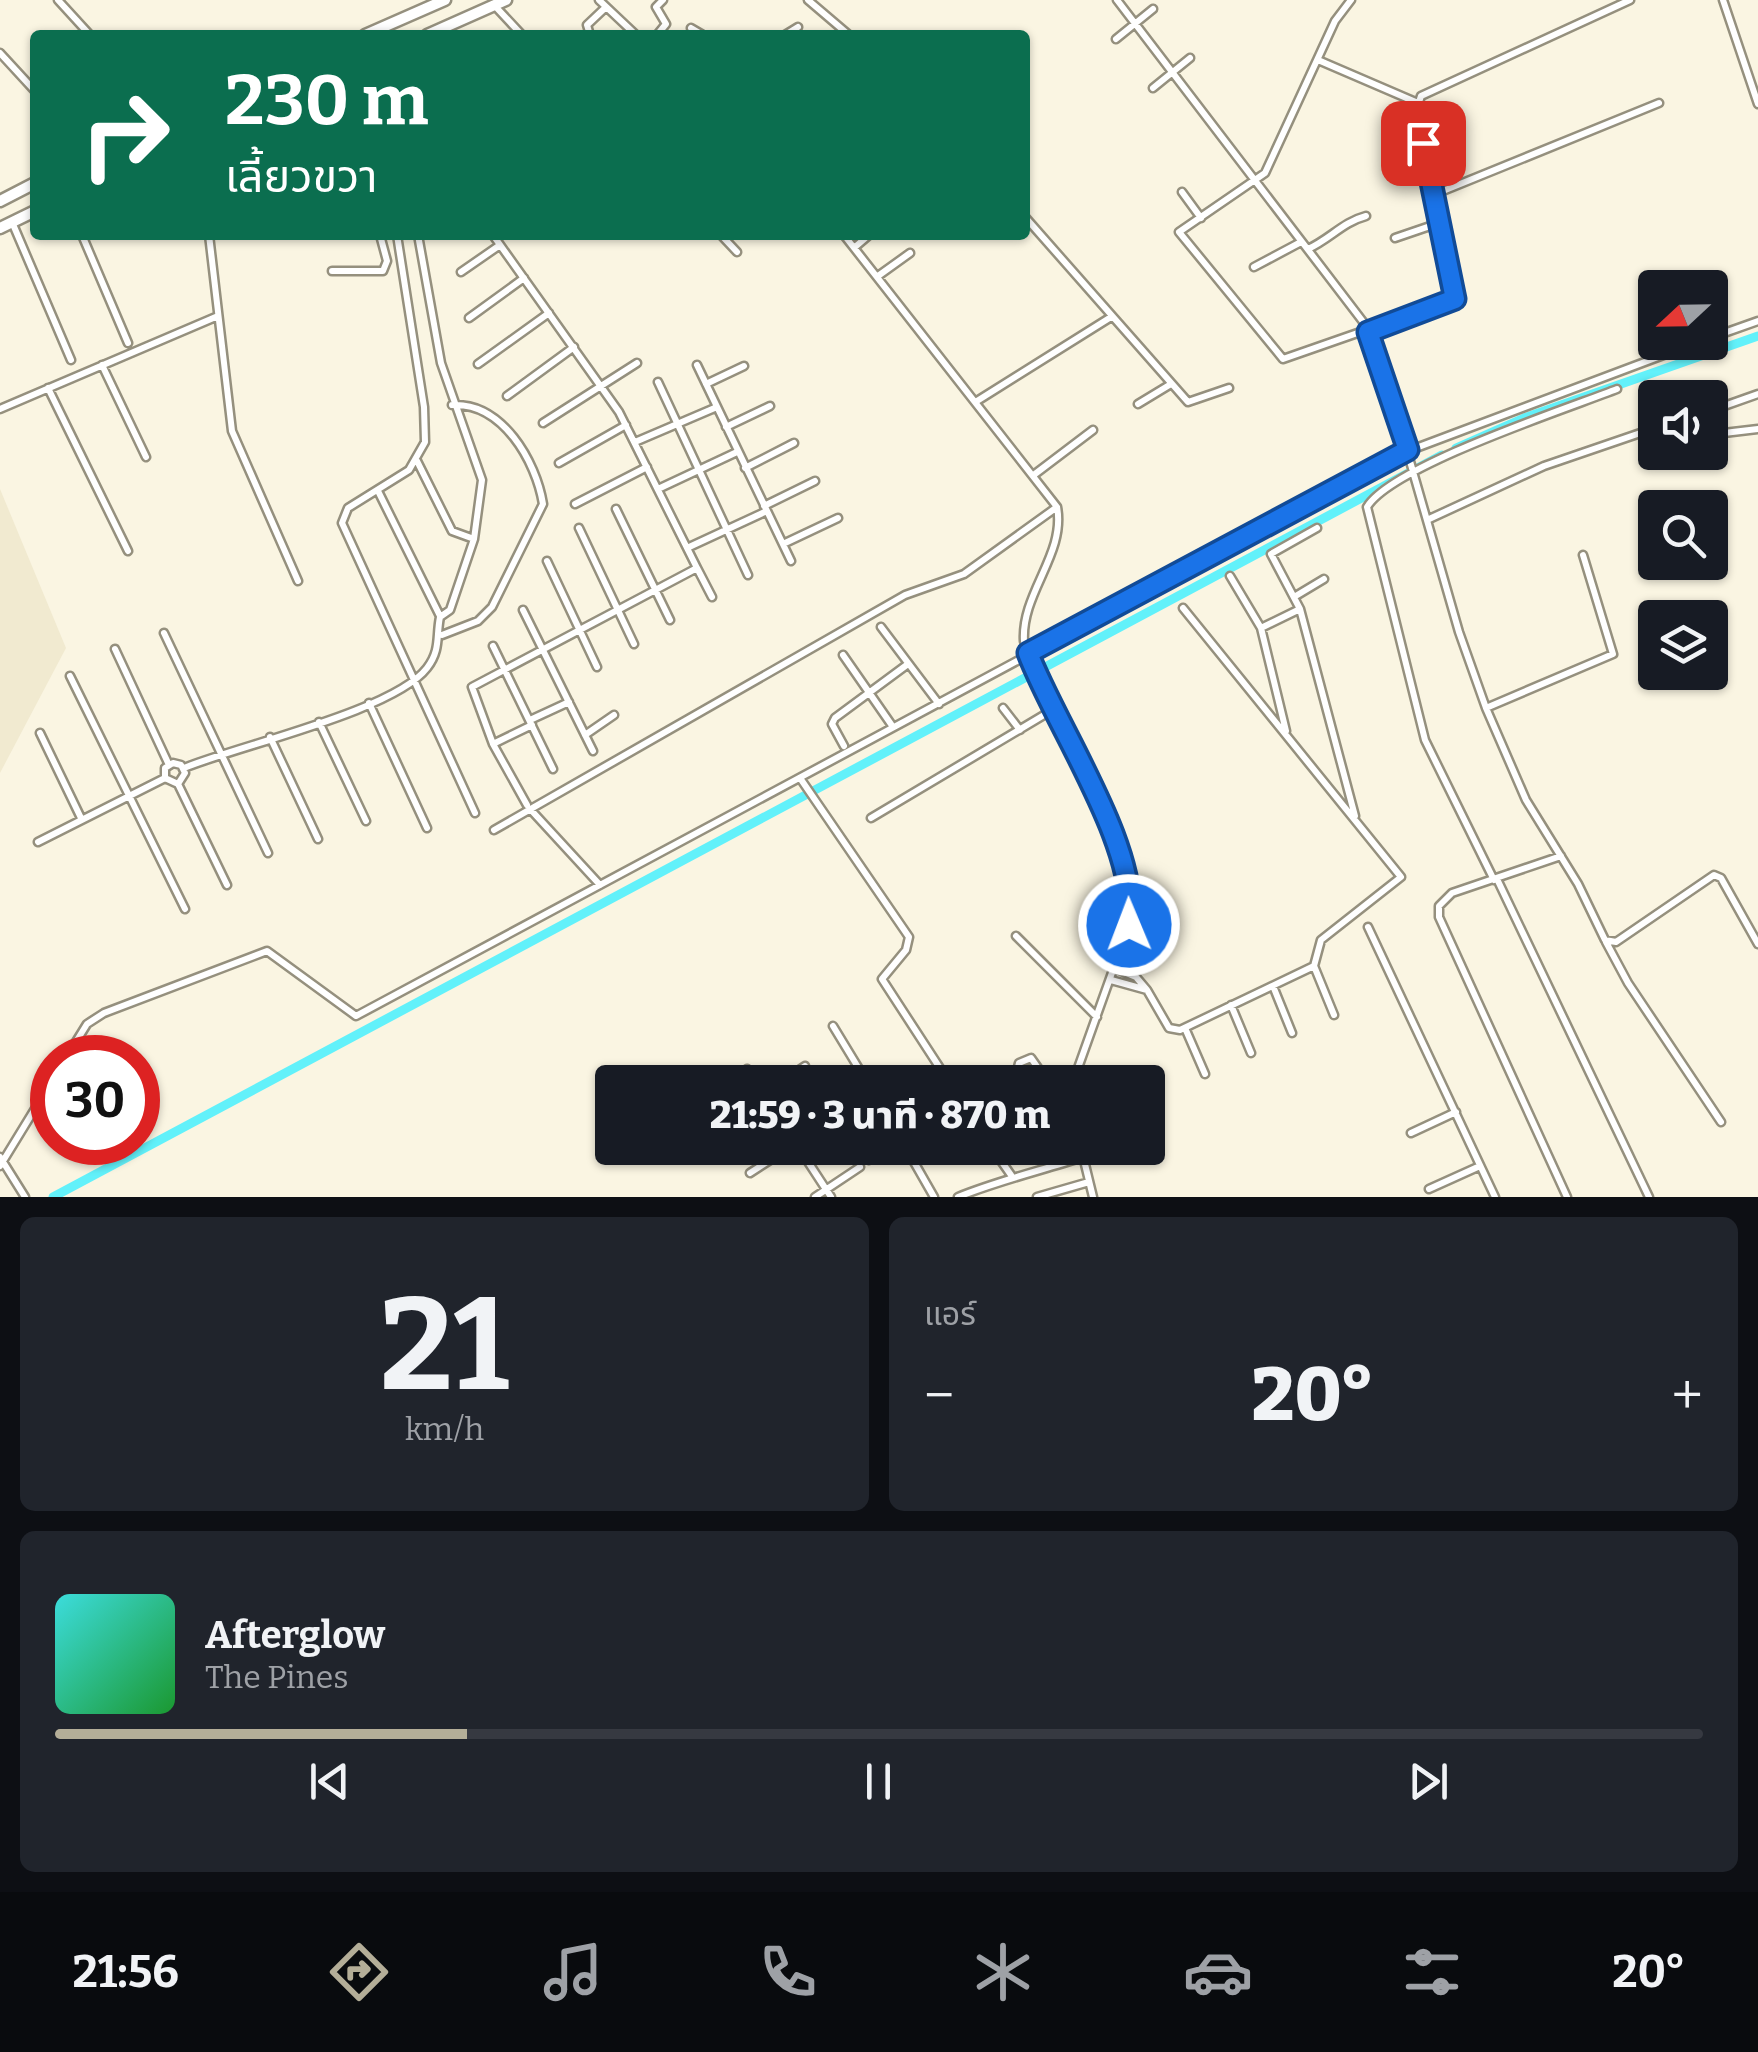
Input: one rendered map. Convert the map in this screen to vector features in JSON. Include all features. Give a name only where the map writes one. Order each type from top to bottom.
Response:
[{"type":"main road","points":[[376,30],[419,8],[445,0]]},
{"type":"main road","points":[[439,30],[506,0]]},
{"type":"main road","points":[[0,201],[30,186]]},
{"type":"main road","points":[[0,228],[30,214]]},
{"type":"street","points":[[58,0],[85,30]]},
{"type":"street","points":[[409,0],[419,8]]},
{"type":"street","points":[[599,0],[631,30]]},
{"type":"street","points":[[661,30],[666,24],[656,7],[663,0]]},
{"type":"street","points":[[808,0],[843,30]]},
{"type":"street","points":[[1117,0],[1368,332],[1486,708],[1526,800],[1628,983],[1721,1122]]},
{"type":"street","points":[[1351,0],[1335,21],[1270,167],[1258,183],[1179,232],[1279,358],[1368,332],[1455,299],[1418,103]]},
{"type":"street","points":[[1418,103],[1430,90],[1630,0]]},
{"type":"street","points":[[1723,0],[1758,104]]},
{"type":"street","points":[[494,6],[517,30]]},
{"type":"street","points":[[588,30],[587,25],[606,7]]},
{"type":"street","points":[[1116,39],[1154,9]]},
{"type":"street","points":[[793,30],[798,27]]},
{"type":"street","points":[[0,53],[30,86]]},
{"type":"street","points":[[1154,88],[1190,58]]},
{"type":"street","points":[[1318,60],[1418,103]]},
{"type":"street","points":[[1433,195],[1658,103]]},
{"type":"street","points":[[1182,192],[1200,218]]},
{"type":"street","points":[[1254,267],[1334,237],[1350,220],[1366,216]]},
{"type":"street","points":[[12,222],[71,360]]},
{"type":"street","points":[[1030,223],[1191,404],[1230,388]]},
{"type":"street","points":[[1396,238],[1439,223]]},
{"type":"street","points":[[84,240],[128,342]]},
{"type":"street","points":[[209,240],[232,430],[298,581]]},
{"type":"street","points":[[332,270],[383,271],[387,261],[381,240]]},
{"type":"street","points":[[397,240],[426,419],[425,442],[417,460],[378,492],[348,508],[342,524],[474,813]]},
{"type":"street","points":[[419,240],[452,405],[482,480],[474,539],[450,610],[451,628]]},
{"type":"street","points":[[496,240],[626,425],[712,597]]},
{"type":"street","points":[[725,240],[736,252]]},
{"type":"street","points":[[848,240],[1057,506],[1056,540],[1024,622],[1028,653],[1131,884],[1129,925],[1079,1065]]},
{"type":"street","points":[[854,247],[863,240]]},
{"type":"street","points":[[461,272],[500,245]]},
{"type":"street","points":[[878,276],[910,253]]},
{"type":"street","points":[[470,318],[524,278]]},
{"type":"street","points":[[478,364],[549,313]]},
{"type":"street","points":[[0,409],[218,316]]},
{"type":"street","points":[[977,401],[1111,317]]},
{"type":"street","points":[[1728,332],[1758,321]]},
{"type":"street","points":[[507,396],[574,347]]},
{"type":"street","points":[[80,1035],[87,1024],[104,1013],[267,951],[356,1016],[600,885],[804,785],[893,727],[1028,653],[1409,454],[1652,360]]},
{"type":"street","points":[[543,423],[600,383],[637,363]]},
{"type":"street","points":[[102,365],[146,456]]},
{"type":"street","points":[[697,365],[791,561]]},
{"type":"street","points":[[706,384],[744,366]]},
{"type":"street","points":[[658,382],[748,575]]},
{"type":"street","points":[[1138,404],[1171,384]]},
{"type":"street","points":[[48,388],[128,551]]},
{"type":"street","points":[[1617,389],[1414,470],[1371,501],[1368,520],[1424,740],[1649,1197]]},
{"type":"street","points":[[1728,405],[1758,394]]},
{"type":"street","points":[[168,764],[184,768],[369,703],[414,680],[430,663],[442,635],[478,620],[492,607],[543,504],[524,446],[474,407],[452,405]]},
{"type":"street","points":[[726,427],[770,406]]},
{"type":"street","points":[[635,442],[716,407]]},
{"type":"street","points":[[559,464],[626,425]]},
{"type":"street","points":[[1728,433],[1758,429]]},
{"type":"street","points":[[1035,474],[1093,430]]},
{"type":"street","points":[[1427,520],[1544,466],[1638,434]]},
{"type":"street","points":[[745,468],[794,444]]},
{"type":"street","points":[[658,489],[737,452]]},
{"type":"street","points":[[417,460],[452,531],[474,539]]},
{"type":"street","points":[[574,504],[647,466]]},
{"type":"street","points":[[687,548],[814,482]]},
{"type":"street","points":[[378,492],[440,617],[442,635]]},
{"type":"street","points":[[494,830],[905,596],[964,574],[1057,506]]},
{"type":"street","points":[[616,508],[670,620]]},
{"type":"street","points":[[783,544],[838,518]]},
{"type":"street","points":[[578,528],[634,644]]},
{"type":"street","points":[[1317,528],[1271,554],[1300,608],[1357,822]]},
{"type":"street","points":[[1486,708],[1613,654],[1583,555]]},
{"type":"street","points":[[547,561],[598,666]]},
{"type":"street","points":[[600,885],[529,808],[493,744],[470,691],[698,568]]},
{"type":"street","points":[[1230,576],[1261,628],[1288,737]]},
{"type":"street","points":[[1294,597],[1324,579]]},
{"type":"street","points":[[1183,608],[1402,877],[1321,940],[1314,966],[1334,1015]]},
{"type":"street","points":[[1261,628],[1300,608]]},
{"type":"street","points":[[440,617],[450,610]]},
{"type":"street","points":[[523,610],[593,751]]},
{"type":"street","points":[[881,627],[939,704]]},
{"type":"street","points":[[164,633],[268,853]]},
{"type":"street","points":[[493,646],[553,769]]},
{"type":"street","points":[[115,648],[168,764],[165,778]]},
{"type":"street","points":[[842,655],[893,727]]},
{"type":"street","points":[[844,746],[832,724],[834,718],[908,664]]},
{"type":"street","points":[[70,676],[185,909]]},
{"type":"street","points":[[493,744],[569,702]]},
{"type":"street","points":[[369,703],[427,828]]},
{"type":"street","points":[[1003,708],[1020,730]]},
{"type":"street","points":[[872,818],[1054,710]]},
{"type":"street","points":[[585,735],[614,715]]},
{"type":"street","points":[[319,722],[366,820]]},
{"type":"street","points":[[40,733],[81,818]]},
{"type":"street","points":[[270,737],[318,838]]},
{"type":"street","points":[[178,784],[185,778],[184,768]]},
{"type":"street","points":[[38,842],[165,778],[178,784],[227,885]]},
{"type":"street","points":[[804,785],[908,937],[906,950],[882,979],[938,1065]]},
{"type":"street","points":[[1560,856],[1444,898],[1441,929],[1567,1197]]},
{"type":"street","points":[[1605,940],[1616,942],[1714,875],[1721,878],[1758,944]]},
{"type":"street","points":[[1368,927],[1495,1197]]},
{"type":"street","points":[[1016,936],[1097,1017]]},
{"type":"street","points":[[1114,968],[1136,977],[1169,1028],[1186,1028],[1314,966]]},
{"type":"street","points":[[1110,980],[1147,990]]},
{"type":"street","points":[[1274,986],[1292,1033]]},
{"type":"street","points":[[1231,1005],[1251,1053]]},
{"type":"street","points":[[833,1026],[857,1065]]},
{"type":"street","points":[[1186,1028],[1206,1074]]},
{"type":"street","points":[[1031,1058],[1045,1078],[1019,1075],[1018,1066],[1031,1058]]},
{"type":"street","points":[[1411,1133],[1456,1112]]},
{"type":"street","points":[[25,1197],[1,1162],[30,1116]]},
{"type":"street","points":[[750,1174],[764,1165]]},
{"type":"street","points":[[810,1165],[829,1193]]},
{"type":"street","points":[[916,1165],[934,1197]]},
{"type":"street","points":[[1003,1165],[1010,1175]]},
{"type":"street","points":[[958,1197],[1010,1175],[1030,1175],[1059,1165]]},
{"type":"street","points":[[1085,1165],[1092,1197]]},
{"type":"street","points":[[1429,1188],[1480,1166]]},
{"type":"street","points":[[815,1197],[829,1193],[860,1167]]},
{"type":"street","points":[[1037,1197],[1089,1182]]},
{"type":"shaded area","points":[[0,489],[66,648],[0,773]]},
{"type":"waterway","points":[[1456,448],[1524,418],[1758,336]]},
{"type":"waterway","points":[[53,1197],[1442,455]]},
{"type":"route","points":[[1129,925],[1133,900],[1122,857],[1028,653],[1408,450],[1368,332],[1455,299],[1423,143]]}]
